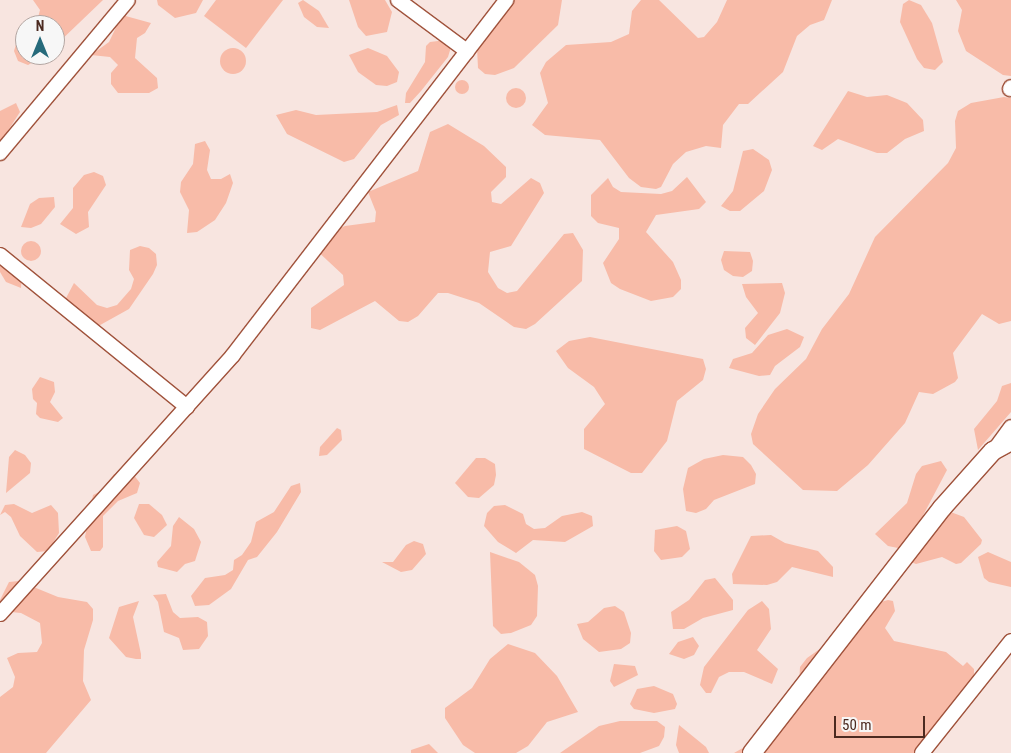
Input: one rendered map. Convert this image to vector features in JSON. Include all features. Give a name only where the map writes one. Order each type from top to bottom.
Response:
[{"type":"street","points":[[0,153],[128,0]]},
{"type":"street","points":[[398,0],[466,51]]},
{"type":"street","points":[[0,614],[233,355],[506,0]]},
{"type":"street","points":[[0,255],[187,407]]},
{"type":"street","points":[[752,753],[942,508],[993,451],[1011,427]]},
{"type":"street","points":[[993,451],[1011,441]]},
{"type":"street","points":[[922,753],[1011,641]]},
{"type":"shaded area","points":[[33,0],[103,0],[65,36],[65,15],[39,15],[40,10]]},
{"type":"shaded area","points":[[157,0],[203,0],[196,13],[175,18],[158,5]]},
{"type":"shaded area","points":[[216,0],[283,0],[246,48],[204,16]]},
{"type":"shaded area","points":[[303,0],[319,11],[329,28],[317,27],[304,17],[298,3]]},
{"type":"shaded area","points":[[349,0],[385,0],[392,12],[387,32],[366,36],[358,27]]},
{"type":"shaded area","points":[[513,0],[562,0],[558,25],[514,68],[495,75],[485,74],[478,68],[477,48],[499,14]]},
{"type":"shaded area","points":[[641,0],[659,0],[698,38],[704,37],[717,22],[727,0],[832,0],[824,20],[810,25],[797,36],[783,72],[748,104],[739,104],[723,125],[721,148],[706,146],[686,152],[673,164],[661,187],[656,189],[641,187],[629,178],[600,140],[545,135],[532,125],[548,103],[540,73],[546,62],[566,45],[611,42],[629,34],[632,11]]},
{"type":"shaded area","points":[[909,0],[921,5],[932,23],[943,62],[935,70],[924,68],[917,59],[900,22],[903,4]]},
{"type":"shaded area","points":[[956,0],[1011,0],[1011,76],[1003,75],[966,51],[958,31],[962,10]]},
{"type":"shaded area","points":[[122,15],[151,23],[145,33],[137,38],[135,58],[157,78],[158,88],[149,93],[118,93],[111,84],[111,73],[118,65],[110,57],[91,55],[109,42]]},
{"type":"shaded area","points":[[446,40],[451,47],[448,57],[410,103],[405,103],[406,93],[425,62],[426,46],[430,42]]},
{"type":"shaded area","points":[[233,48],[242,52],[246,61],[242,70],[233,74],[224,70],[220,61],[224,52]]},
{"type":"shaded area","points":[[368,48],[387,56],[399,72],[397,82],[387,86],[376,85],[358,72],[349,55]]},
{"type":"shaded area","points":[[459,80],[465,80],[469,87],[465,94],[459,94],[455,90],[455,84]]},
{"type":"shaded area","points":[[516,88],[523,91],[526,98],[523,105],[516,108],[509,105],[506,98],[509,91]]},
{"type":"shaded area","points":[[848,91],[867,97],[887,95],[907,103],[923,120],[924,131],[905,139],[887,153],[877,153],[838,139],[822,150],[813,146]]},
{"type":"shaded area","points":[[1004,97],[1011,98],[1011,321],[999,324],[982,314],[953,353],[958,378],[955,382],[933,394],[919,392],[905,423],[868,465],[837,491],[803,490],[753,444],[751,434],[758,414],[775,389],[806,359],[822,329],[849,294],[875,237],[948,163],[956,148],[955,121],[958,111],[971,103]]},
{"type":"shaded area","points":[[16,103],[20,112],[0,143],[0,111]]},
{"type":"shaded area","points":[[397,105],[399,115],[381,125],[354,159],[344,162],[287,134],[276,115],[296,110],[316,115],[377,112]]},
{"type":"shaded area","points":[[448,124],[484,146],[506,167],[506,177],[491,192],[492,202],[501,204],[531,178],[540,183],[544,193],[511,246],[490,252],[488,272],[498,288],[507,293],[517,291],[564,234],[573,233],[583,250],[582,281],[535,324],[526,329],[514,327],[479,303],[448,293],[438,293],[418,316],[408,322],[399,321],[375,301],[320,330],[311,328],[311,308],[344,285],[343,275],[313,247],[317,238],[345,226],[375,222],[376,212],[368,192],[418,171],[430,132]]},
{"type":"shaded area","points":[[205,141],[210,150],[207,170],[211,179],[221,179],[230,174],[233,183],[226,203],[215,220],[197,232],[187,233],[189,210],[180,192],[181,182],[193,164],[195,144]]},
{"type":"shaded area","points":[[753,149],[769,160],[772,170],[764,191],[740,211],[730,211],[721,206],[733,191],[743,151]]},
{"type":"shaded area","points":[[94,172],[103,176],[106,185],[88,212],[89,227],[76,234],[60,224],[73,208],[73,188],[84,175]]},
{"type":"shaded area","points":[[687,177],[706,202],[699,209],[656,215],[646,232],[673,262],[681,280],[681,289],[673,297],[651,301],[620,289],[611,283],[603,263],[619,239],[619,228],[598,223],[591,216],[591,195],[608,178],[613,187],[621,192],[661,194],[672,191]]},
{"type":"shaded area","points":[[54,197],[55,207],[41,224],[31,228],[21,227],[30,204],[39,198]]},
{"type":"shaded area","points":[[31,241],[38,244],[41,251],[38,258],[31,261],[24,258],[21,251],[24,244]]},
{"type":"shaded area","points":[[140,246],[149,248],[156,254],[157,265],[153,274],[129,309],[93,329],[65,300],[74,283],[97,305],[107,308],[117,305],[131,289],[134,279],[129,270],[130,250]]},
{"type":"shaded area","points":[[724,251],[750,252],[753,261],[752,271],[743,277],[733,276],[724,270],[721,260]]},
{"type":"shaded area","points":[[0,261],[22,273],[21,288],[6,282],[0,272]]},
{"type":"shaded area","points":[[782,283],[785,293],[780,313],[755,345],[746,338],[745,328],[758,313],[746,297],[742,284]]},
{"type":"shaded area","points":[[787,329],[804,337],[800,347],[775,366],[770,375],[759,376],[729,368],[733,359],[752,353],[768,335]]},
{"type":"shaded area","points":[[590,337],[703,359],[706,369],[703,380],[677,401],[667,441],[642,473],[631,473],[584,449],[584,429],[605,404],[594,387],[568,368],[556,351],[569,341]]},
{"type":"shaded area","points":[[40,377],[54,382],[55,392],[50,402],[63,418],[58,422],[40,418],[36,414],[37,403],[33,399],[32,389]]},
{"type":"shaded area","points":[[1011,383],[1011,412],[978,450],[974,429],[997,401],[1002,386]]},
{"type":"shaded area","points":[[337,428],[341,430],[342,440],[327,455],[319,456],[320,447]]},
{"type":"shaded area","points":[[15,450],[25,455],[31,463],[30,473],[6,493],[9,457]]},
{"type":"shaded area","points":[[723,455],[743,457],[756,474],[755,484],[714,500],[706,509],[696,513],[686,511],[683,489],[688,468],[704,459]]},
{"type":"shaded area","points":[[476,458],[485,458],[495,464],[496,475],[494,485],[479,498],[468,497],[455,483]]},
{"type":"shaded area","points":[[941,461],[947,470],[908,544],[898,548],[888,546],[875,534],[907,503],[916,474],[922,466]]},
{"type":"shaded area","points":[[124,472],[133,474],[140,483],[137,493],[118,501],[103,516],[103,547],[100,551],[91,551],[85,537],[93,495],[101,491],[114,474]]},
{"type":"shaded area","points":[[300,483],[301,492],[277,532],[257,557],[248,560],[231,589],[209,605],[195,606],[191,596],[205,578],[225,575],[233,570],[234,560],[242,555],[251,542],[256,522],[274,512],[291,486]]},
{"type":"shaded area","points":[[14,504],[32,513],[51,505],[58,513],[59,533],[48,551],[37,552],[20,536],[11,517],[5,512],[0,515],[5,505]]},
{"type":"shaded area","points":[[139,504],[149,504],[162,515],[167,525],[154,537],[144,535],[134,518]]},
{"type":"shaded area","points":[[505,505],[523,514],[526,524],[534,529],[545,528],[562,516],[582,512],[592,516],[593,526],[565,542],[533,540],[516,553],[498,542],[484,526],[487,513],[494,506]]},
{"type":"shaded area","points":[[948,511],[964,517],[982,540],[981,544],[961,563],[956,564],[942,557],[916,564],[911,562]]},
{"type":"shaded area","points":[[179,517],[194,529],[201,542],[195,561],[185,564],[177,572],[158,567],[157,562],[171,546],[173,526]]},
{"type":"shaded area","points":[[677,526],[686,531],[690,549],[682,557],[661,560],[654,551],[655,530]]},
{"type":"shaded area","points":[[771,535],[785,543],[818,551],[833,567],[833,577],[792,567],[777,582],[767,585],[733,584],[732,574],[751,536]]},
{"type":"shaded area","points":[[414,541],[423,544],[426,554],[412,570],[401,572],[382,562],[393,562],[406,545]]},
{"type":"shaded area","points":[[490,552],[519,562],[535,575],[538,586],[537,616],[531,625],[511,633],[501,634],[493,626]]},
{"type":"shaded area","points":[[988,552],[1011,562],[1011,587],[989,582],[984,578],[978,557]]},
{"type":"shaded area","points":[[715,578],[733,600],[733,610],[703,618],[684,629],[673,629],[671,612],[689,600],[705,580]]},
{"type":"shaded area","points":[[19,581],[58,597],[87,602],[93,609],[93,620],[84,650],[83,681],[91,700],[46,753],[0,753],[0,697],[13,687],[15,677],[7,658],[18,653],[37,652],[42,643],[40,623],[21,613],[1,611],[0,600],[9,582]]},
{"type":"shaded area","points":[[166,594],[173,612],[180,618],[198,617],[207,622],[208,636],[199,649],[183,650],[179,638],[164,632],[158,602],[153,595]]},
{"type":"shaded area","points":[[888,600],[893,601],[895,611],[885,628],[894,641],[946,652],[963,666],[967,662],[974,669],[974,680],[969,689],[955,699],[919,753],[734,753],[760,738],[798,700],[800,667],[807,658],[844,632],[870,605]]},
{"type":"shaded area","points":[[139,601],[133,617],[141,654],[141,659],[136,659],[126,657],[109,638],[119,607]]},
{"type":"shaded area","points":[[762,601],[769,609],[771,629],[757,650],[778,669],[772,684],[744,672],[729,672],[719,677],[711,693],[706,693],[700,685],[704,667],[748,610]]},
{"type":"shaded area","points":[[615,606],[624,612],[631,633],[630,643],[621,649],[599,652],[583,639],[577,624],[588,622],[604,608]]},
{"type":"shaded area","points":[[693,637],[699,646],[694,655],[684,659],[669,654],[678,642]]},
{"type":"shaded area","points":[[508,644],[535,653],[557,676],[578,712],[547,722],[528,746],[516,753],[475,753],[463,745],[445,718],[445,708],[472,688],[490,659]]},
{"type":"shaded area","points":[[614,664],[635,666],[638,675],[614,687],[610,681]]},
{"type":"shaded area","points":[[654,686],[673,694],[677,704],[675,709],[654,713],[634,709],[630,704],[637,689]]},
{"type":"shaded area","points":[[620,721],[657,721],[665,727],[664,737],[659,746],[640,753],[560,753],[599,726]]},
{"type":"shaded area","points":[[679,725],[706,747],[709,753],[679,753],[676,745]]},
{"type":"shaded area","points":[[429,744],[438,753],[411,753],[411,750]]}]
